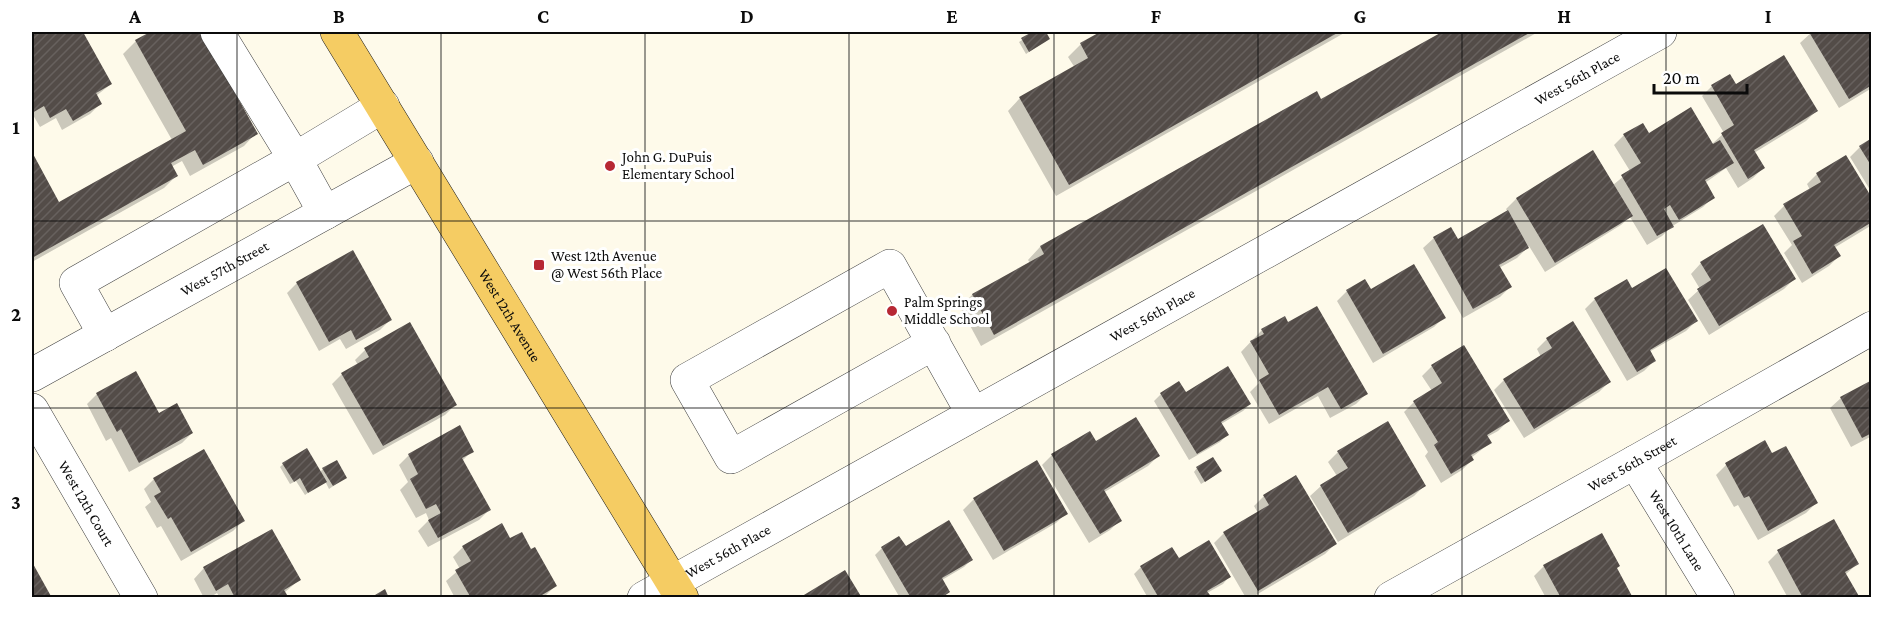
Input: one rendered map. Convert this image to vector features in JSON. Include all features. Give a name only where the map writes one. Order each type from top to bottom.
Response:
[{"type":"main road","name":"West 12th Avenue","points":[[337,32],[677,589]]},
{"type":"street","points":[[217,32],[295,159],[325,213]]},
{"type":"street","name":"West 56th Place","points":[[644,597],[677,589],[973,414],[1660,32]]},
{"type":"street","points":[[105,335],[76,283],[295,159],[383,106]]},
{"type":"street","name":"West 57th Street","points":[[32,375],[417,162]]},
{"type":"street","points":[[934,343],[731,457],[687,380],[890,266],[934,343],[973,414]]},
{"type":"street","name":"West 56th Street","points":[[1391,597],[1872,327]]},
{"type":"street","name":"West 12th Court","points":[[32,410],[141,597]]},
{"type":"street","name":"West 10th Lane","points":[[1635,462],[1718,597]]},
{"type":"building","points":[[32,32],[83,32],[112,84],[96,93],[102,104],[73,121],[66,109],[50,118],[44,106],[32,113]]},
{"type":"building","points":[[150,32],[201,32],[258,134],[203,165],[195,150],[171,163],[178,176],[32,258],[32,152],[59,202],[186,131],[135,40]]},
{"type":"building","points":[[1032,32],[1046,32],[1050,39],[1029,52],[1021,38]]},
{"type":"building","points":[[1100,32],[1339,32],[1069,185],[1019,97],[1088,58],[1080,43]]},
{"type":"building","points":[[1442,32],[1531,32],[994,335],[972,294],[1044,254],[1040,246],[1317,91],[1321,99]]},
{"type":"building","points":[[1809,32],[1872,32],[1872,85],[1849,99]]},
{"type":"building","points":[[1784,55],[1818,111],[1754,150],[1765,168],[1748,179],[1721,133],[1734,125],[1711,85],[1730,74],[1736,84]]},
{"type":"building","points":[[1691,107],[1713,144],[1720,140],[1734,163],[1705,180],[1715,198],[1679,220],[1670,205],[1664,209],[1674,227],[1657,236],[1621,175],[1641,163],[1623,134],[1643,123],[1649,133]]},
{"type":"building","points":[[1872,138],[1872,167],[1859,146]]},
{"type":"building","points":[[1593,150],[1633,216],[1555,263],[1516,198]]},
{"type":"building","points":[[1846,155],[1872,198],[1872,222],[1834,245],[1841,256],[1812,274],[1793,241],[1802,236],[1783,204],[1821,182],[1816,173]]},
{"type":"building","points":[[1508,210],[1529,248],[1499,265],[1512,287],[1473,309],[1433,237],[1451,227],[1458,239]]},
{"type":"building","points":[[1763,224],[1796,279],[1719,326],[1697,289],[1711,280],[1700,262]]},
{"type":"building","points":[[353,250],[392,320],[356,340],[351,330],[329,342],[296,282]]},
{"type":"building","points":[[1414,264],[1446,318],[1383,354],[1346,290],[1365,279],[1371,289]]},
{"type":"building","points":[[1666,268],[1698,321],[1650,350],[1656,361],[1637,372],[1594,298],[1627,279],[1632,288]]},
{"type":"building","points":[[1317,306],[1368,394],[1341,409],[1328,387],[1279,415],[1259,380],[1269,374],[1250,341],[1264,334],[1261,329],[1285,316],[1288,322]]},
{"type":"building","points":[[1573,321],[1611,382],[1534,429],[1503,379],[1552,348],[1546,338]]},
{"type":"building","points":[[410,322],[457,405],[383,446],[341,373],[369,357],[364,348]]},
{"type":"building","points":[[1464,345],[1510,421],[1487,435],[1492,443],[1471,455],[1474,460],[1451,474],[1434,445],[1438,442],[1413,401],[1442,383],[1431,365]]},
{"type":"building","points":[[1228,366],[1251,404],[1221,422],[1229,435],[1197,454],[1160,393],[1179,381],[1186,392]]},
{"type":"building","points":[[136,371],[159,413],[177,403],[193,433],[139,463],[121,429],[117,432],[96,393]]},
{"type":"building","points":[[1872,380],[1872,433],[1862,438],[1840,397]]},
{"type":"building","points":[[1136,417],[1160,456],[1104,490],[1122,521],[1100,534],[1051,454],[1090,431],[1096,441]]},
{"type":"building","points":[[1388,421],[1426,486],[1348,533],[1320,485],[1348,468],[1337,451]]},
{"type":"building","points":[[460,425],[474,452],[462,458],[491,510],[438,538],[428,520],[441,513],[436,504],[426,509],[410,479],[418,474],[408,454]]},
{"type":"building","points":[[1765,440],[1772,453],[1786,446],[1818,503],[1768,531],[1749,496],[1744,498],[1725,463]]},
{"type":"building","points":[[307,448],[327,482],[308,493],[300,478],[294,482],[282,463]]},
{"type":"building","points":[[204,449],[245,521],[191,552],[171,517],[168,519],[154,496],[161,492],[153,478]]},
{"type":"building","points":[[1213,457],[1222,471],[1205,482],[1196,467]]},
{"type":"building","points":[[337,460],[347,478],[333,486],[322,468]]},
{"type":"building","points":[[1037,460],[1068,514],[1004,551],[973,498]]},
{"type":"building","points":[[1296,475],[1337,544],[1258,591],[1223,532],[1269,505],[1263,495]]},
{"type":"building","points":[[1834,519],[1859,564],[1845,572],[1860,598],[1803,598],[1777,550]]},
{"type":"building","points":[[949,520],[973,560],[942,578],[950,592],[941,598],[911,598],[881,547],[899,536],[906,546]]},
{"type":"building","points":[[502,523],[510,538],[522,532],[531,549],[535,547],[557,586],[537,598],[471,598],[455,570],[471,561],[462,546]]},
{"type":"building","points":[[272,529],[301,580],[284,590],[289,598],[235,598],[228,584],[216,591],[203,567]]},
{"type":"building","points":[[1602,533],[1620,566],[1617,568],[1633,598],[1561,598],[1543,565]]},
{"type":"building","points":[[1209,540],[1231,577],[1207,591],[1212,598],[1159,598],[1140,566],[1172,547],[1179,558]]},
{"type":"building","points":[[32,562],[52,598],[32,598]]},
{"type":"building","points":[[845,570],[862,598],[799,598]]},
{"type":"building","points":[[385,589],[389,598],[370,598]]},
{"type":"place","name":"John G. DuPuis Elementary School","points":[[610,166]]},
{"type":"place","name":"West 12th Avenue @ West 56th Place","points":[[539,265]]},
{"type":"place","name":"Palm Springs Middle School","points":[[892,311]]}]
